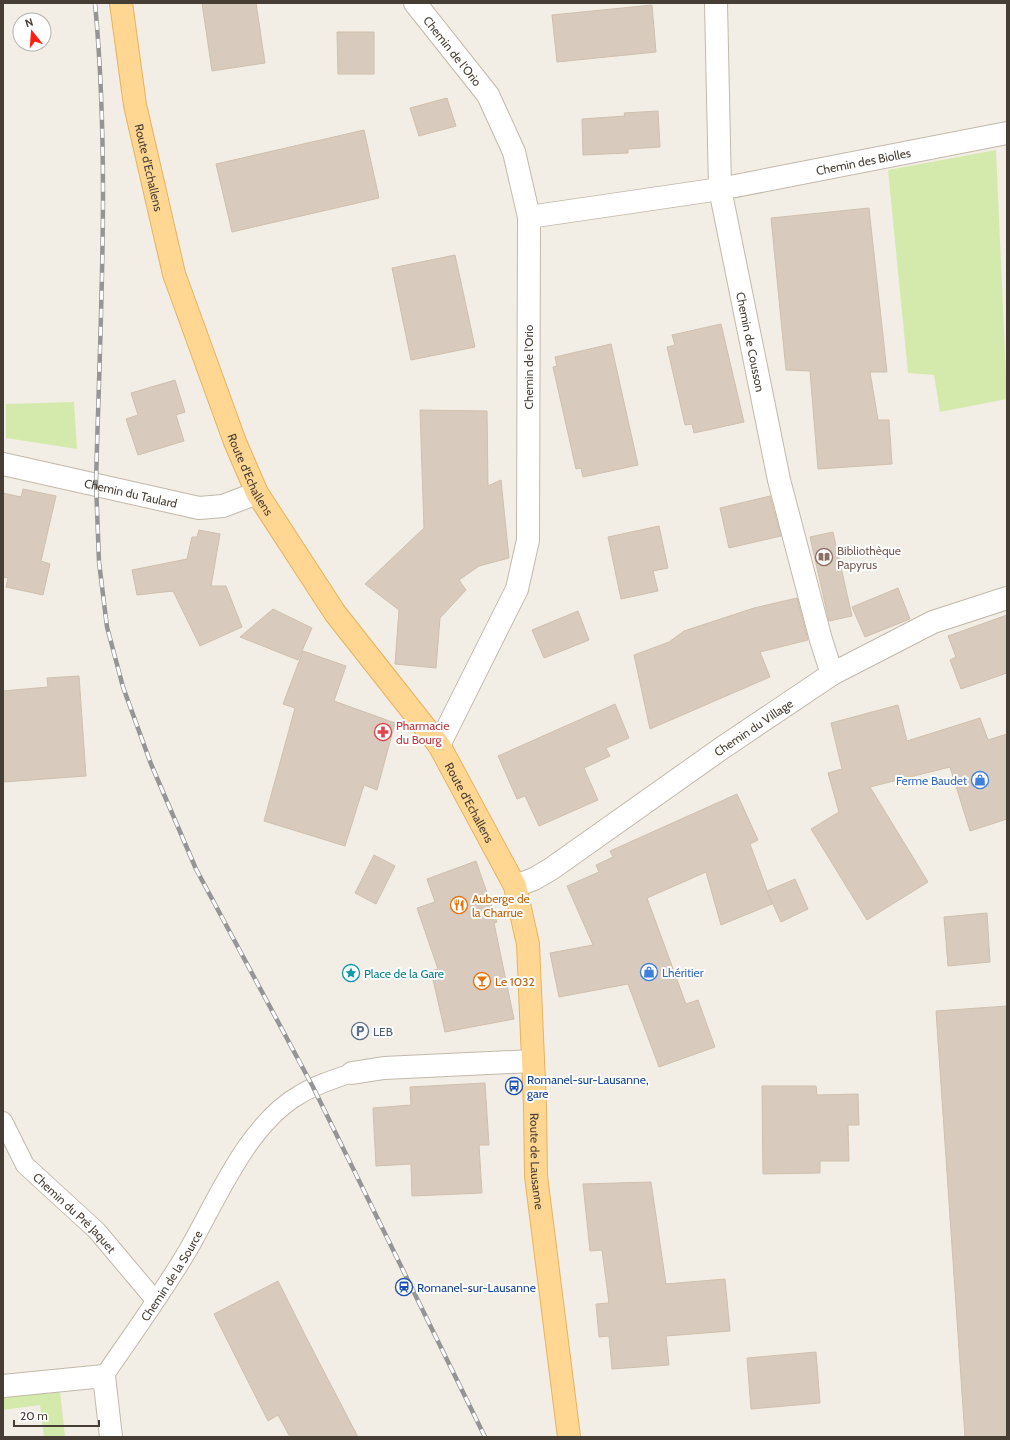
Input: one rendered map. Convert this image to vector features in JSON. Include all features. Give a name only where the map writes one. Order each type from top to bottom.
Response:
[{"type":"main road","name":"Route d'Echallens","points":[[121,3],[134,105],[174,274],[235,442],[258,493],[336,613],[440,745],[515,886]]},
{"type":"main road","name":"Route de Lausanne","points":[[515,886],[523,916],[528,944],[536,1176],[569,1437]]},
{"type":"street","name":"Chemin de l'Orio","points":[[415,3],[488,95],[514,152],[529,217],[528,540],[517,590],[440,745]]},
{"type":"street","name":"Chemin de Cousson","points":[[716,3],[720,189],[779,480],[820,640],[832,674]]},
{"type":"street","name":"Chemin des Biolles","points":[[529,217],[720,189],[1007,133]]},
{"type":"street","name":"Chemin du Taulard","points":[[3,464],[199,508],[224,506],[258,493]]},
{"type":"street","name":"Chemin du Village","points":[[515,886],[534,879],[551,869],[722,748],[832,674],[933,622],[1007,598]]},
{"type":"street","points":[[352,1073],[384,1068],[533,1061]]},
{"type":"street","name":"Chemin de la Source","points":[[104,1376],[187,1252],[240,1156],[274,1114],[298,1095],[313,1087],[352,1073]]},
{"type":"street","name":"Chemin du Pré Jaquet","points":[[3,1121],[25,1165],[96,1231],[155,1300]]},
{"type":"street","points":[[3,1386],[104,1376],[111,1437]]},
{"type":"green space","points":[[996,150],[1007,399],[940,412],[934,375],[908,373],[888,170]]},
{"type":"green space","points":[[74,402],[77,449],[6,438],[6,404]]},
{"type":"green space","points":[[58,1373],[65,1437],[44,1437],[40,1405],[3,1410],[3,1382]]},
{"type":"building","points":[[202,3],[256,3],[265,63],[212,71]]},
{"type":"building","points":[[652,5],[656,52],[557,62],[552,15]]},
{"type":"building","points":[[337,32],[374,32],[374,74],[338,74]]},
{"type":"building","points":[[447,98],[456,126],[419,136],[410,108]]},
{"type":"building","points":[[658,111],[660,147],[628,149],[628,153],[583,155],[582,119],[625,116],[624,113]]},
{"type":"building","points":[[364,130],[379,198],[232,232],[216,164]]},
{"type":"building","points":[[869,208],[887,372],[870,372],[878,420],[889,420],[892,464],[818,469],[810,371],[786,370],[771,218]]},
{"type":"building","points":[[455,255],[475,347],[411,360],[392,268]]},
{"type":"building","points":[[721,324],[744,422],[694,433],[692,424],[685,425],[667,347],[675,345],[672,335]]},
{"type":"building","points":[[611,344],[638,465],[583,477],[581,468],[576,469],[553,367],[557,366],[555,357]]},
{"type":"building","points":[[175,380],[185,412],[176,415],[184,441],[138,455],[126,419],[138,415],[131,393]]},
{"type":"building","points":[[420,410],[487,411],[488,486],[501,480],[509,558],[479,566],[459,580],[466,590],[440,618],[436,668],[395,664],[399,610],[365,584],[424,528]]},
{"type":"building","points":[[23,489],[56,496],[41,561],[50,564],[43,595],[6,587],[8,578],[3,577],[3,493],[21,497]]},
{"type":"building","points":[[770,496],[781,536],[729,548],[720,508]]},
{"type":"building","points":[[659,526],[668,568],[653,571],[658,591],[621,599],[608,537]]},
{"type":"building","points":[[199,530],[220,534],[211,586],[226,586],[242,627],[200,646],[173,591],[137,595],[132,570],[187,559],[192,537],[197,537]]},
{"type":"building","points":[[833,532],[852,616],[829,621],[810,537]]},
{"type":"building","points":[[898,588],[910,619],[865,637],[852,607]]},
{"type":"building","points":[[797,598],[808,640],[760,652],[770,677],[650,729],[634,655],[669,642],[684,631],[754,608]]},
{"type":"building","points":[[273,609],[312,628],[298,660],[240,637]]},
{"type":"building","points":[[578,611],[589,640],[544,658],[532,630]]},
{"type":"building","points":[[1007,615],[1007,673],[961,689],[950,660],[956,657],[948,636]]},
{"type":"building","points":[[303,651],[346,666],[334,701],[395,723],[377,790],[364,785],[345,846],[264,821],[295,708],[283,704]]},
{"type":"building","points":[[79,676],[86,776],[3,782],[3,691],[48,687],[47,678]]},
{"type":"building","points":[[615,704],[629,738],[606,748],[610,756],[584,768],[598,800],[539,826],[525,796],[517,799],[498,756]]},
{"type":"building","points":[[898,705],[907,741],[980,718],[988,740],[1007,734],[1007,819],[970,831],[950,767],[870,787],[928,882],[867,920],[811,829],[839,812],[828,773],[842,769],[831,723]]},
{"type":"building","points":[[737,794],[758,840],[750,844],[772,904],[721,925],[706,872],[647,898],[686,1004],[698,1000],[715,1047],[659,1067],[628,984],[559,997],[550,953],[593,945],[567,886],[599,872],[596,865],[613,857],[610,851]]},
{"type":"building","points":[[374,855],[395,866],[376,904],[355,893]]},
{"type":"building","points":[[476,861],[497,922],[494,923],[514,1019],[445,1032],[431,971],[438,969],[417,908],[435,902],[427,879]]},
{"type":"building","points":[[795,879],[808,909],[781,922],[767,891]]},
{"type":"building","points":[[987,913],[990,962],[948,966],[944,917]]},
{"type":"building","points":[[1007,1006],[1007,1437],[965,1437],[936,1011]]},
{"type":"building","points":[[485,1083],[489,1145],[479,1145],[482,1193],[412,1196],[411,1164],[376,1166],[373,1108],[411,1105],[410,1087]]},
{"type":"building","points":[[762,1086],[816,1086],[817,1095],[858,1094],[859,1125],[848,1125],[849,1161],[820,1161],[820,1173],[763,1174]]},
{"type":"building","points":[[651,1182],[666,1284],[725,1279],[730,1331],[666,1336],[669,1365],[612,1369],[609,1336],[599,1337],[596,1304],[609,1303],[602,1250],[590,1251],[583,1184]]},
{"type":"building","points":[[278,1281],[358,1437],[290,1437],[278,1415],[268,1421],[214,1314]]},
{"type":"building","points":[[816,1352],[820,1403],[751,1409],[747,1358]]},
{"type":"railway","points":[[95,3],[100,63],[103,183],[103,243],[96,483],[99,562],[107,627],[123,687],[151,764],[196,869],[313,1087],[485,1437]]},
{"type":"place","name":"Bibliothèque Papyrus","points":[[824,557]]},
{"type":"place","name":"Pharmacie du Bourg","points":[[383,732]]},
{"type":"place","name":"Ferme Baudet","points":[[980,780]]},
{"type":"place","name":"Auberge de la Charrue","points":[[459,905]]},
{"type":"place","name":"Lhéritier","points":[[649,972]]},
{"type":"place","name":"Place de la Gare","points":[[351,973]]},
{"type":"place","name":"Le 1032","points":[[482,981]]},
{"type":"place","name":"LEB","points":[[360,1031]]},
{"type":"place","name":"Romanel-sur-Lausanne, gare","points":[[514,1086]]},
{"type":"place","name":"Romanel-sur-Lausanne","points":[[404,1287]]}]
